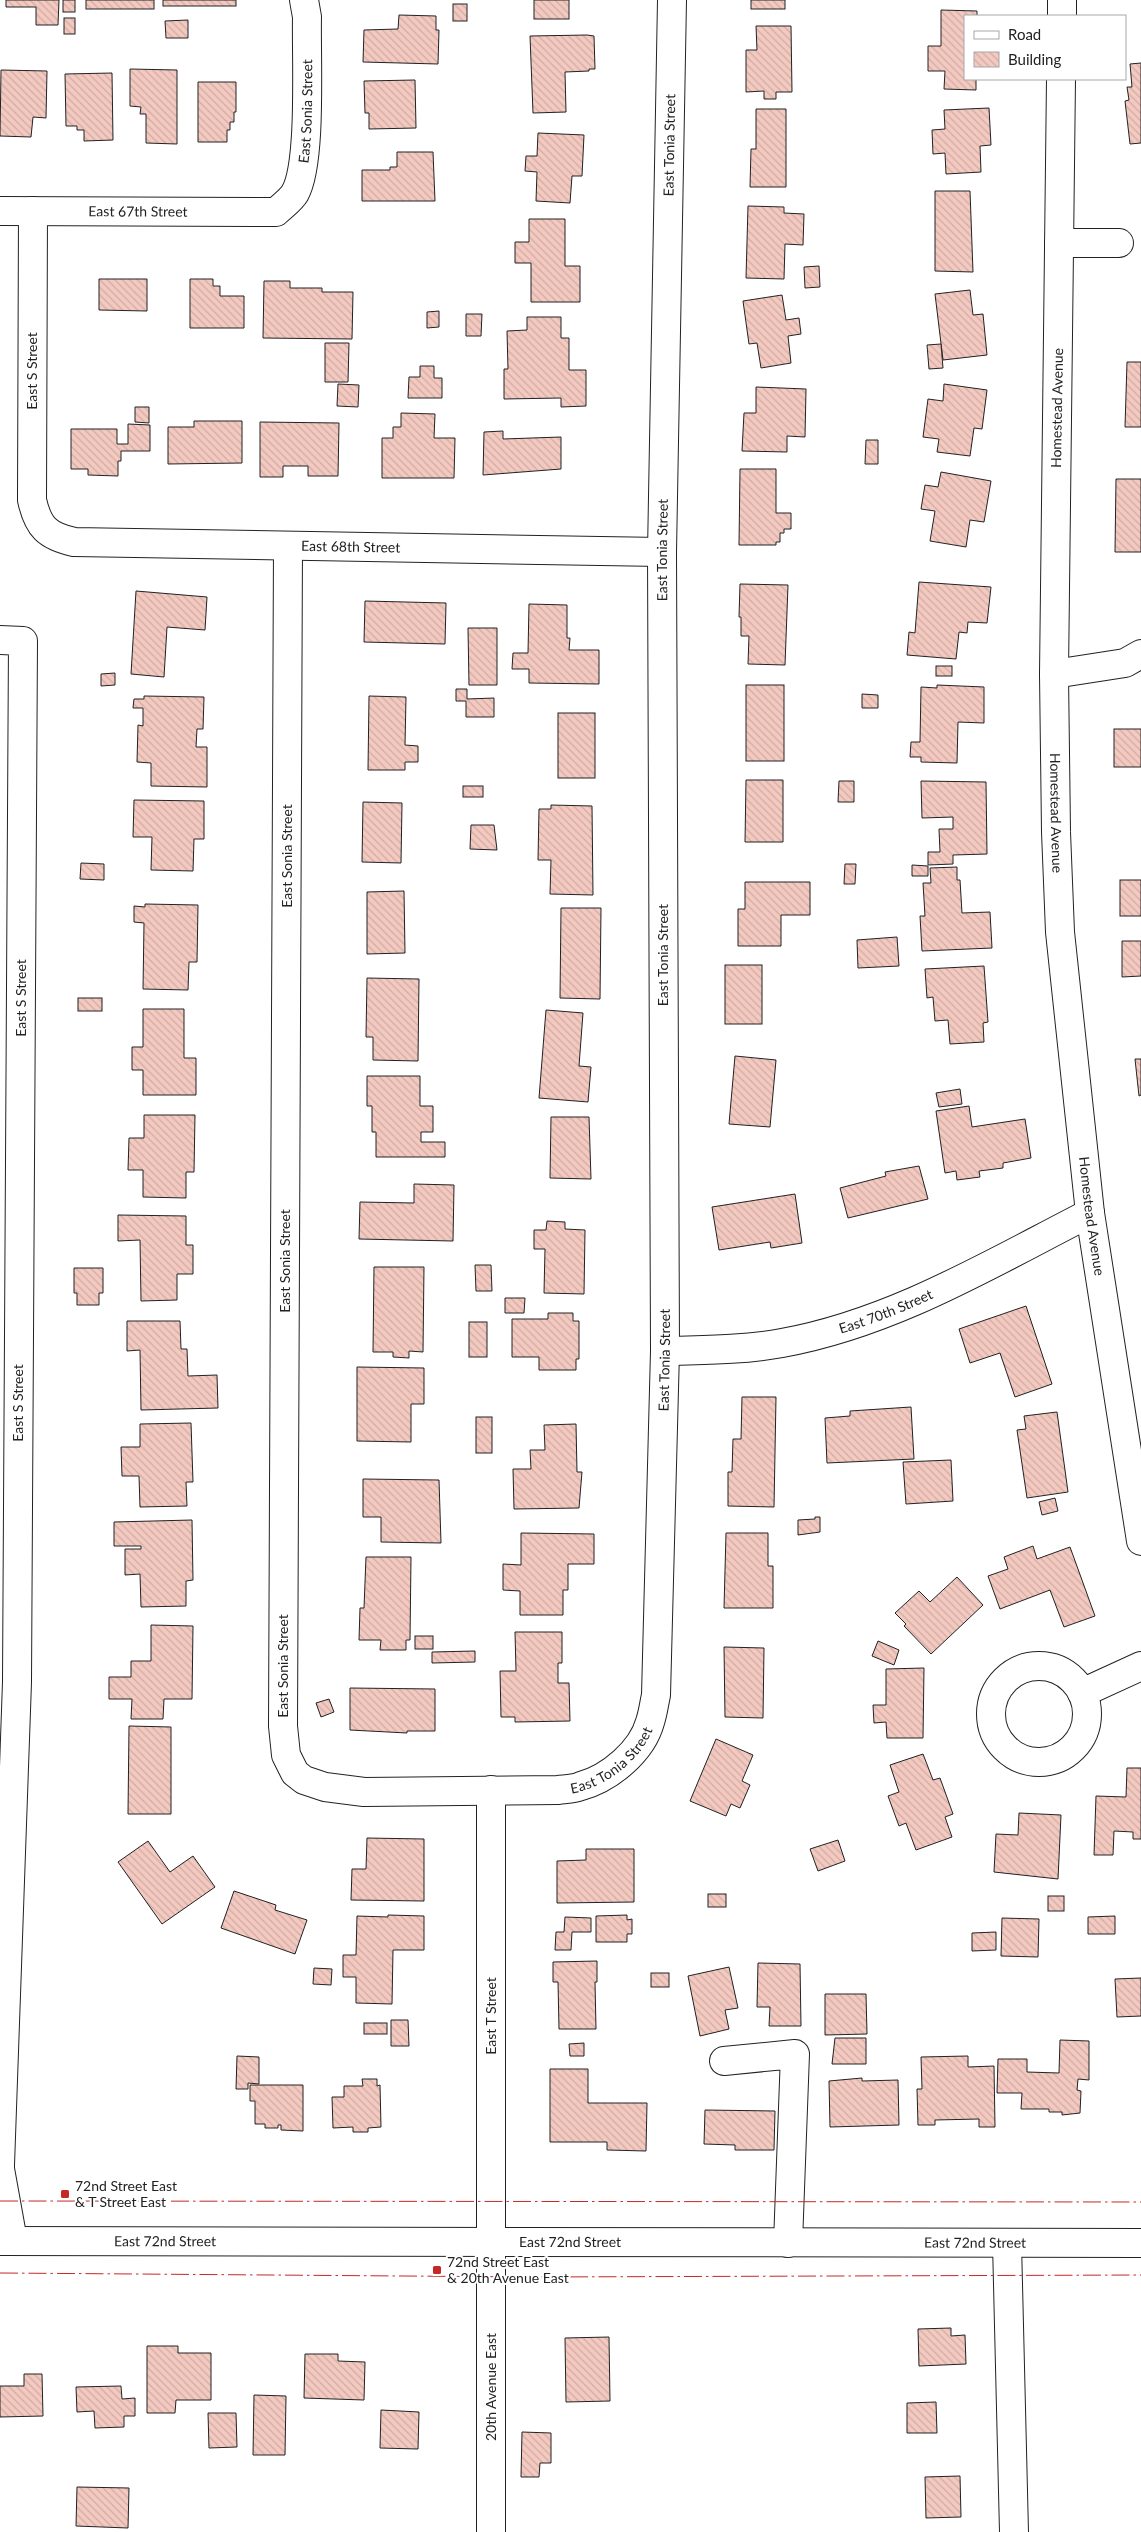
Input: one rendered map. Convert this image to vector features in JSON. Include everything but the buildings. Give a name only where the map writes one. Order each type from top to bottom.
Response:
[{"type":"street","name":"East Sonia Street","points":[[276,212],[294,194],[301,177],[305,152],[307,18],[304,0]]},
{"type":"street","name":"East Tonia Street","points":[[491,1790],[558,1790],[581,1786],[603,1777],[621,1764],[640,1743],[650,1723],[656,1695],[665,1351],[662,552],[672,0]]},
{"type":"street","points":[[1062,0],[1062,15]]},
{"type":"street","name":"Homestead Avenue","points":[[1061,80],[1054,674],[1056,832],[1060,932],[1090,1214],[1141,1541]]},
{"type":"street","name":"East 67th Street","points":[[0,211],[276,212]]},
{"type":"street","name":"East S Street","points":[[33,212],[32,500],[36,519],[43,527]]},
{"type":"street","points":[[1059,243],[1119,243]]},
{"type":"street","name":"East 68th Street","points":[[43,527],[55,538],[74,542],[662,552]]},
{"type":"street","name":"East Sonia Street","points":[[288,546],[283,1726],[286,1755],[295,1773],[304,1780],[325,1786],[364,1792],[491,1790]]},
{"type":"street","name":"East S Street","points":[[0,2164],[17,1682],[9,1346],[11,641]]},
{"type":"street","points":[[1054,674],[1125,663],[1141,654]]},
{"type":"street","name":"East 70th Street","points":[[665,1351],[722,1350],[782,1343],[867,1320],[921,1298],[1090,1214]]},
{"type":"street","points":[[1082,1693],[1141,1666]]},
{"type":"street","name":"East T Street","points":[[490,2243],[491,1790]]},
{"type":"street","points":[[724,2061],[795,2054],[788,2243]]},
{"type":"street","points":[[0,2169],[6,2241]]},
{"type":"street","name":"East 72nd Street","points":[[6,2241],[1141,2243]]},
{"type":"street","name":"20th Avenue East","points":[[490,2243],[491,2532]]},
{"type":"street","points":[[1007,2243],[1014,2532]]},
{"type":"power","points":[[0,2201],[1141,2202]]},
{"type":"power","points":[[0,2273],[537,2277],[1141,2275]]},
{"type":"place","name":"72nd Street East & T Street East","points":[[65,2194]]},
{"type":"place","name":"72nd Street East & 20th Avenue East","points":[[437,2270]]}]
